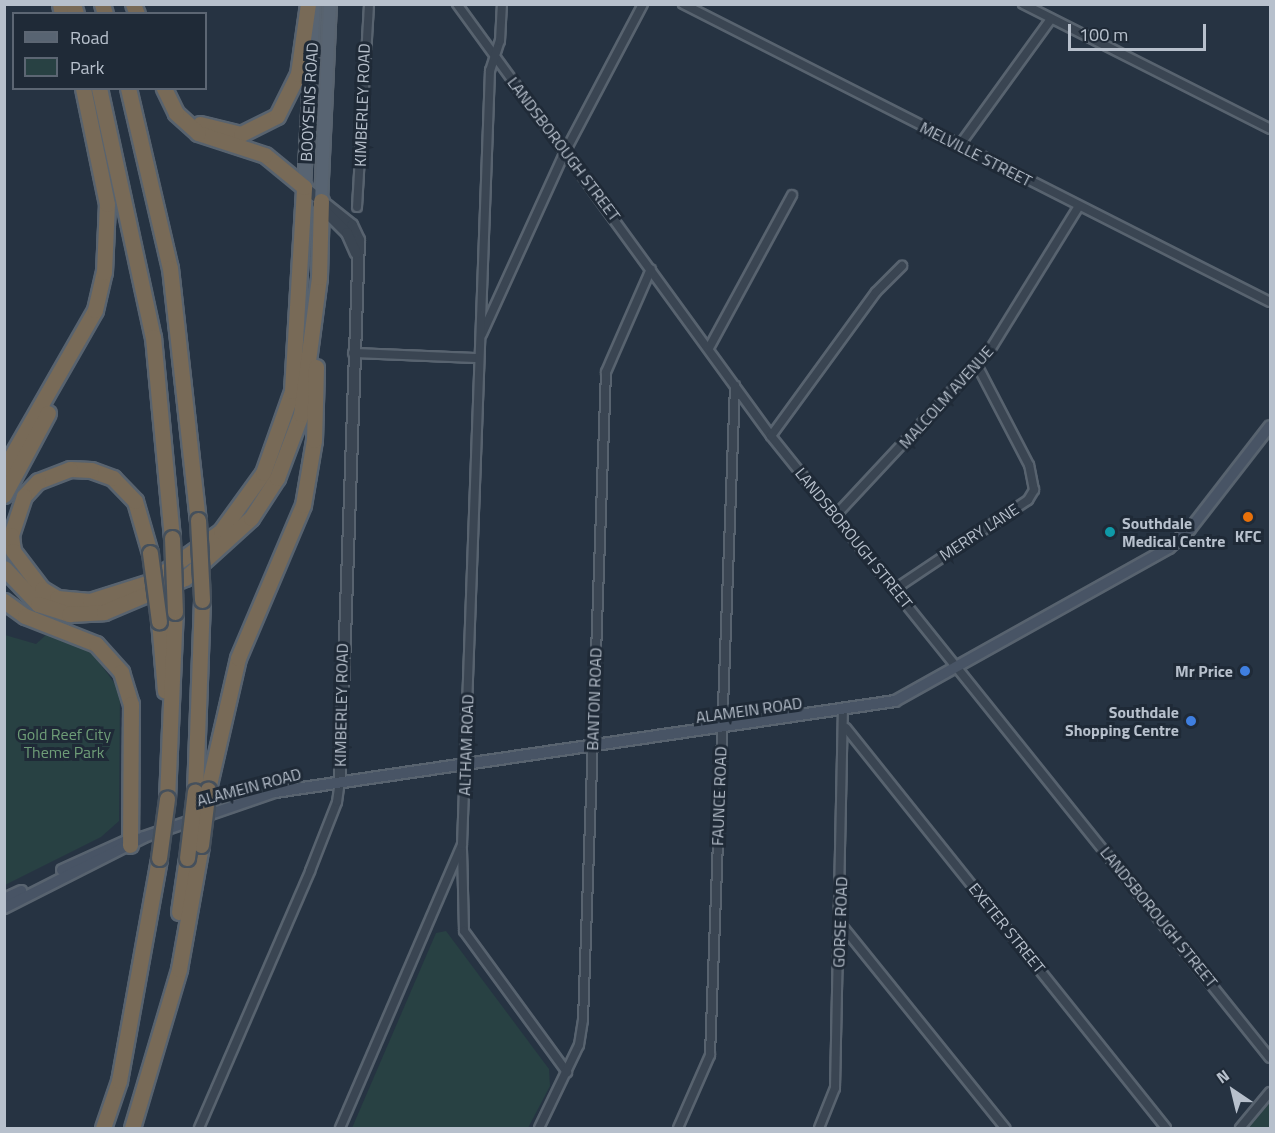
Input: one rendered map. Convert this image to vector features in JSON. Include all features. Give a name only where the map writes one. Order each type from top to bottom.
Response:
[{"type":"highway","points":[[168,90],[192,118],[213,130],[241,134],[266,124],[292,93],[308,4]]},
{"type":"highway","points":[[4,495],[77,361],[95,310],[105,261],[106,204],[83,90]]},
{"type":"highway","points":[[99,90],[153,337],[172,538],[175,612],[173,723],[167,799],[159,858],[119,1081],[103,1128]]},
{"type":"highway","points":[[128,90],[170,268],[198,520],[202,600],[201,845],[164,1016],[132,1128]]},
{"type":"highway","points":[[167,90],[182,121],[198,134],[265,155],[304,187],[291,391],[263,474],[221,531],[150,582],[90,601],[57,598],[42,589],[13,551],[11,535],[24,496],[38,481],[70,469],[91,470],[113,478],[135,501],[150,553],[159,621],[173,723]]},
{"type":"highway","points":[[164,1016],[187,858],[202,790],[238,658],[292,534],[310,475],[321,204]]},
{"type":"highway","points":[[4,568],[38,604],[87,615],[138,603],[214,556],[251,518],[291,447],[301,414],[319,277]]},
{"type":"highway","points":[[4,469],[95,310]]},
{"type":"highway","points":[[4,601],[25,616],[96,644],[120,672],[131,704],[128,842]]},
{"type":"main road","name":"BOOYSENS ROAD","points":[[304,187],[314,4]]},
{"type":"main road","name":"BOOYSENS ROAD","points":[[321,204],[330,4]]},
{"type":"main road","name":"ALAMEIN ROAD","points":[[128,842],[275,792],[340,780],[592,748],[843,712],[895,701],[1176,542],[1270,426]]},
{"type":"main road","points":[[4,899],[128,842]]},
{"type":"main road","points":[[4,908],[128,842]]},
{"type":"street","name":"KIMBERLEY ROAD","points":[[357,207],[369,4]]},
{"type":"street","name":"LANDSBOROUGH STREET","points":[[457,4],[710,348],[771,436],[958,666],[1270,1058]]},
{"type":"street","name":"ALTHAM ROAD","points":[[340,1128],[462,845],[477,358],[480,337],[494,55],[501,39],[502,4]]},
{"type":"street","name":"ALTHAM ROAD","points":[[480,337],[566,150],[643,4]]},
{"type":"street","name":"MELVILLE STREET","points":[[683,4],[1270,302]]},
{"type":"street","points":[[1023,4],[1270,129]]},
{"type":"street","points":[[959,146],[1051,19]]},
{"type":"street","name":"KIMBERLEY ROAD","points":[[199,1128],[310,871],[340,780],[356,253],[347,233],[304,187]]},
{"type":"street","points":[[710,348],[792,195]]},
{"type":"street","name":"MALCOLM AVENUE","points":[[836,515],[977,365],[1079,206]]},
{"type":"street","points":[[771,436],[876,292],[902,266]]},
{"type":"street","name":"BANTON ROAD","points":[[539,1128],[567,1072],[583,1020],[605,376],[651,269]]},
{"type":"street","points":[[353,353],[477,358]]},
{"type":"street","name":"MERRY LANE","points":[[895,589],[1028,500],[1034,490],[1029,465],[977,365]]},
{"type":"street","name":"FAUNCE ROAD","points":[[678,1128],[710,1055],[735,385]]},
{"type":"street","name":"GORSE ROAD","points":[[819,1128],[835,1088],[846,728],[843,712]]},
{"type":"street","name":"EXETER STREET","points":[[846,728],[1166,1128]]},
{"type":"street","points":[[462,845],[464,931],[567,1072]]},
{"type":"street","points":[[839,922],[1005,1128]]},
{"type":"street","points":[[1240,1128],[1270,1092]]},
{"type":"green space","name":"Gold Reef City Theme Park","points":[[47,634],[92,652],[120,691],[119,821],[101,837],[5,885],[5,635],[36,644]]},
{"type":"green space","points":[[446,931],[549,1069],[550,1086],[528,1128],[352,1128],[436,933]]},
{"type":"green space","points":[[1270,1102],[1270,1128],[1248,1128]]},
{"type":"place","name":"KFC","points":[[1248,517]]},
{"type":"place","name":"Southdale Medical Centre","points":[[1110,532]]},
{"type":"place","name":"Mr Price","points":[[1245,671]]},
{"type":"place","name":"Southdale Shopping Centre","points":[[1191,721]]}]
